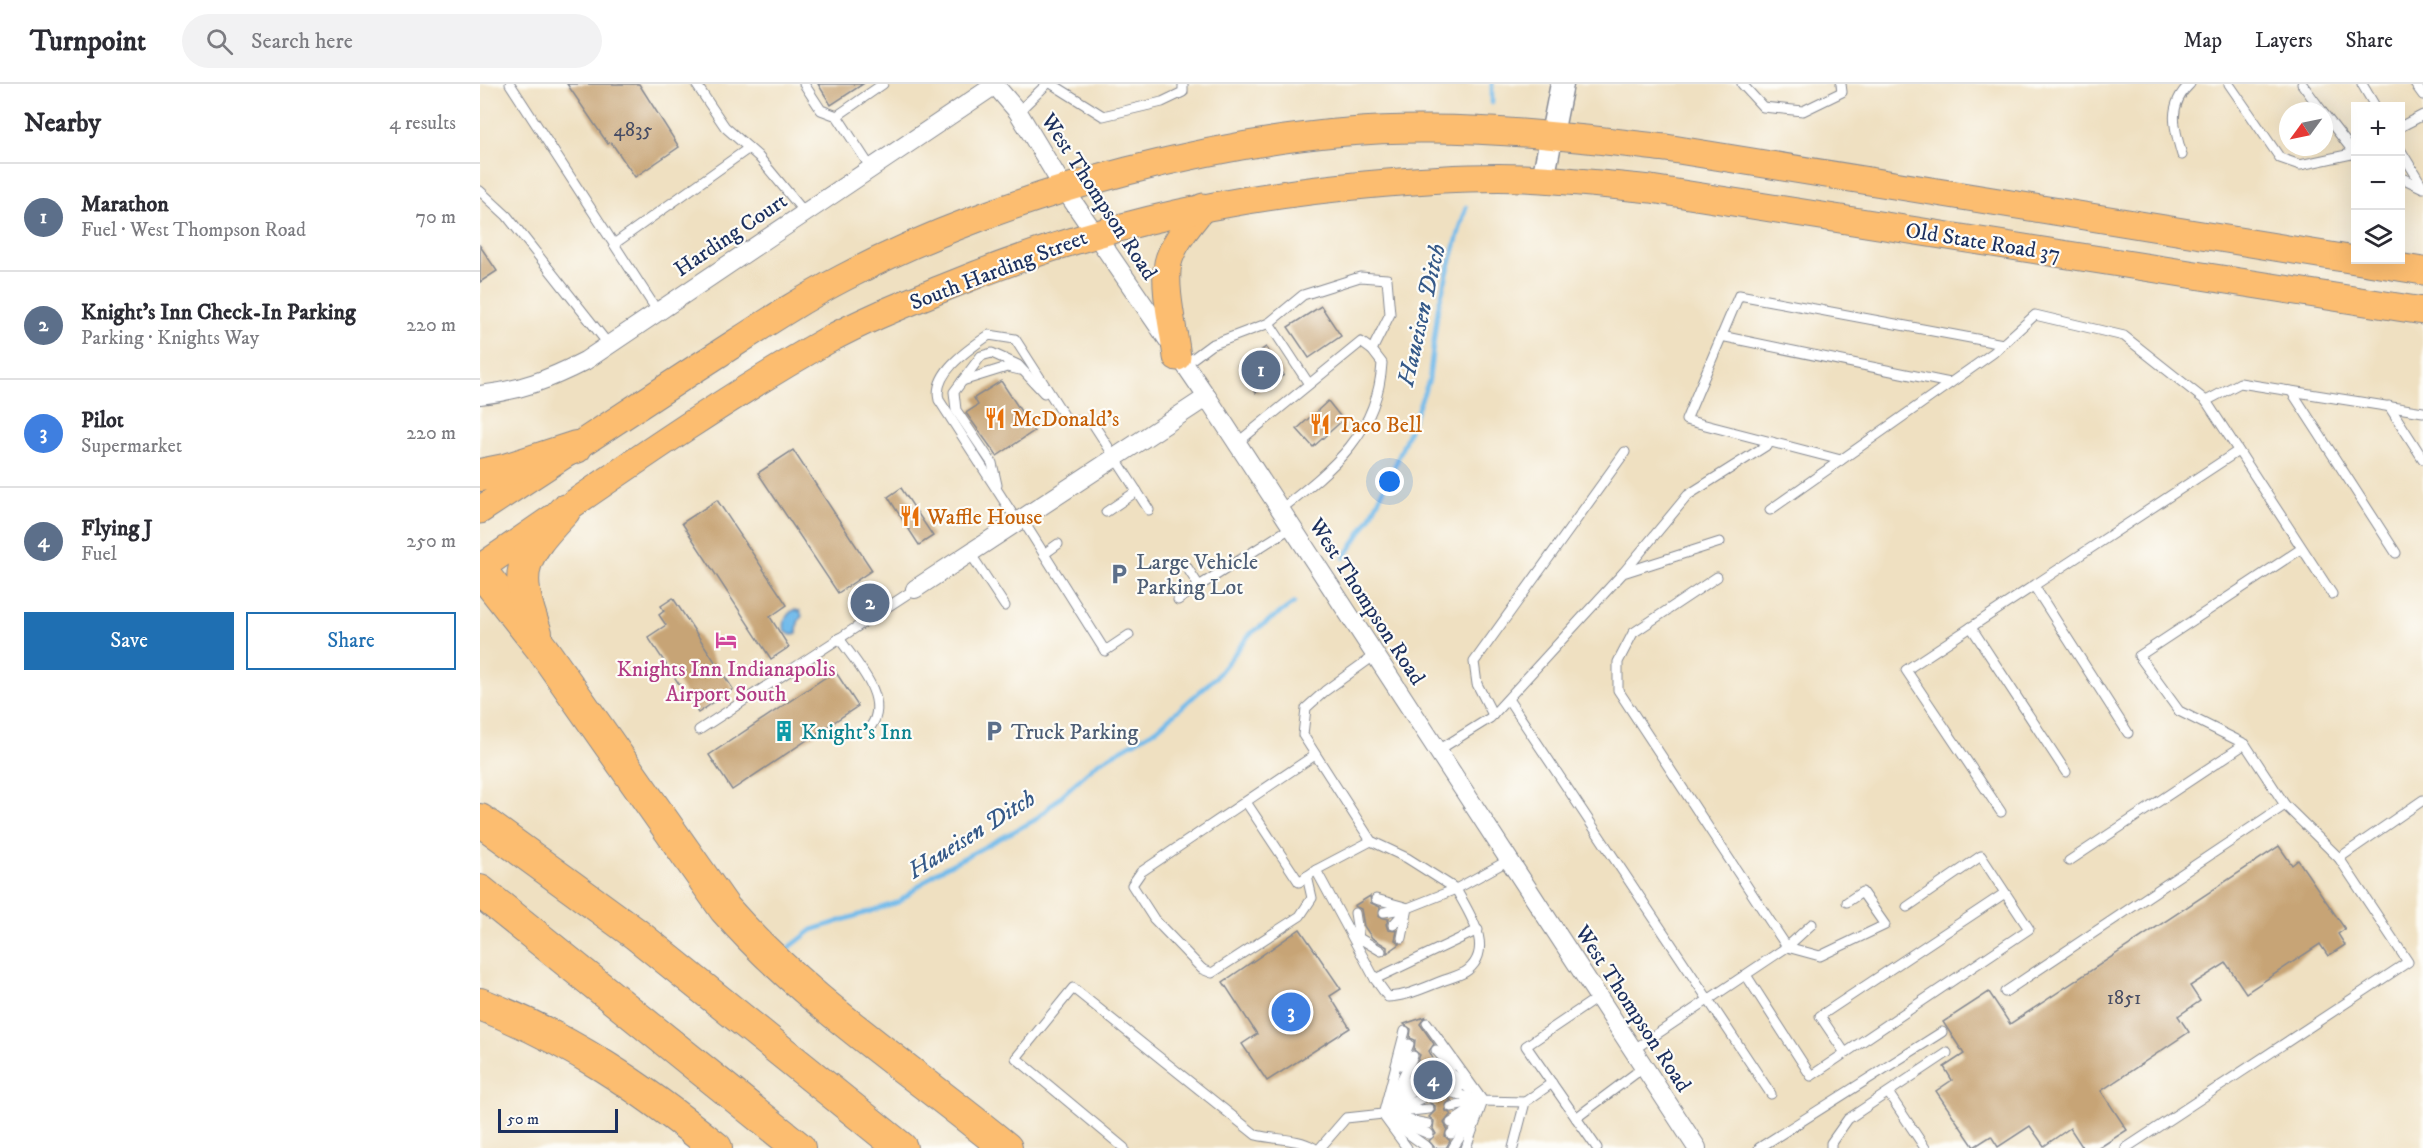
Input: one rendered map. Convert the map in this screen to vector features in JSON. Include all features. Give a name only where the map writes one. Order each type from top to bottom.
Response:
[{"type":"highway","points":[[480,475],[505,471],[576,447]]},
{"type":"highway","points":[[543,650],[527,608],[522,570],[536,541],[564,511]]},
{"type":"highway","points":[[480,569],[543,650],[725,909],[752,940],[818,999],[1006,1148]]},
{"type":"highway","points":[[480,819],[636,934],[901,1148]]},
{"type":"highway","points":[[480,891],[799,1148]]},
{"type":"highway","points":[[480,1004],[518,1019],[621,1075],[657,1099],[716,1148]]},
{"type":"main road","points":[[480,510],[785,311],[845,277],[924,240],[1065,189],[1215,152],[1360,131],[1430,129],[1550,136]]},
{"type":"main road","name":"Old State Road 37","points":[[1550,136],[1733,158],[2423,271]]},
{"type":"main road","name":"South Harding Street","points":[[480,569],[694,422],[827,340],[884,312],[971,276],[1094,232],[1203,207],[1334,188],[1432,178],[1543,179]]},
{"type":"main road","name":"Old State Road 37","points":[[1543,179],[1651,189],[1735,201],[2423,311]]},
{"type":"main road","points":[[1180,361],[1168,288],[1168,263],[1180,238],[1203,207]]},
{"type":"street","points":[[1543,179],[1562,84]]},
{"type":"street","name":"West Thompson Road","points":[[994,85],[1018,112],[1065,189],[1237,443],[1697,1148]]},
{"type":"street","name":"Harding Court","points":[[480,395],[514,391],[549,380],[609,345],[994,85]]},
{"type":"street","points":[[915,589],[1207,398]]},
{"type":"lane","points":[[510,84],[658,312]]},
{"type":"lane","points":[[696,84],[725,127],[749,148],[805,213]]},
{"type":"lane","points":[[804,84],[821,110],[837,116],[871,168]]},
{"type":"lane","points":[[837,116],[883,84]]},
{"type":"lane","points":[[1018,112],[1047,84]]},
{"type":"lane","points":[[1052,84],[1103,116],[1162,102],[1183,92],[1183,84]]},
{"type":"lane","points":[[1742,84],[1762,107],[1803,111],[1842,93],[1841,84]]},
{"type":"lane","points":[[2182,155],[2173,122],[2179,94],[2190,84]]},
{"type":"lane","points":[[2229,84],[2280,158],[2300,165],[2351,155]]},
{"type":"lane","points":[[2302,84],[2315,102]]},
{"type":"lane","points":[[2362,84],[2373,102]]},
{"type":"lane","points":[[2415,84],[2423,95]]},
{"type":"lane","points":[[2405,124],[2423,115]]},
{"type":"lane","points":[[2333,126],[2351,149]]},
{"type":"lane","points":[[614,244],[749,148]]},
{"type":"lane","points":[[2404,156],[2423,187]]},
{"type":"lane","points":[[2405,179],[2423,187]]},
{"type":"lane","points":[[480,191],[507,216],[609,345]]},
{"type":"lane","points":[[1180,361],[1211,345],[1269,323],[1303,295],[1360,277],[1387,279],[1390,314],[1372,350]]},
{"type":"lane","points":[[1841,460],[1686,420],[1739,295],[2003,344]]},
{"type":"lane","points":[[1770,510],[1950,383],[2003,344],[2035,315],[2124,336],[2206,401],[2332,594]]},
{"type":"lane","points":[[1269,323],[1309,384]]},
{"type":"lane","points":[[1067,420],[1015,339],[989,335],[970,348],[939,380],[936,390],[939,400],[999,494],[1044,554],[1105,651],[1129,634]]},
{"type":"lane","points":[[1721,336],[1950,383]]},
{"type":"lane","points":[[1237,443],[1361,342],[1372,350],[1382,363],[1381,390],[1368,421],[1346,453],[1313,484],[1280,510]]},
{"type":"lane","points":[[999,494],[992,464],[954,406],[954,392],[977,360],[987,353],[996,353],[1011,361],[1029,376],[1067,420],[1092,422],[1149,510]]},
{"type":"lane","points":[[960,383],[971,376],[1010,366],[1029,376]]},
{"type":"lane","points":[[2206,401],[2240,383],[2423,411]]},
{"type":"lane","points":[[2292,392],[2396,553]]},
{"type":"lane","points":[[2389,406],[2423,459]]},
{"type":"lane","points":[[1437,751],[1492,716],[1623,573],[1688,495],[1772,442]]},
{"type":"lane","points":[[2001,812],[1906,670],[2238,451]]},
{"type":"lane","points":[[1492,716],[1477,684],[1474,662],[1625,452]]},
{"type":"lane","points":[[1106,512],[1137,491]]},
{"type":"lane","points":[[1178,600],[1292,527]]},
{"type":"lane","points":[[1623,573],[1720,542]]},
{"type":"lane","points":[[1044,554],[1058,544]]},
{"type":"lane","points":[[2126,1148],[2408,962],[2339,858],[2286,805],[2245,744],[2179,711],[2139,656],[2301,549]]},
{"type":"lane","points":[[970,553],[1005,606]]},
{"type":"lane","points":[[1183,561],[1199,586]]},
{"type":"lane","points":[[1717,577],[1634,633],[1618,662],[1618,690],[1787,947],[1821,956],[1885,925],[1862,892],[1847,902]]},
{"type":"lane","points":[[2034,586],[2128,733]]},
{"type":"lane","points":[[699,730],[915,589]]},
{"type":"lane","points":[[1971,627],[2066,772]]},
{"type":"lane","points":[[839,638],[878,700],[877,718],[871,726]]},
{"type":"lane","points":[[1316,870],[1357,940],[1375,979],[1389,998],[1404,996],[1467,971],[1476,962],[1480,949],[1478,930],[1456,889],[1407,858],[1371,841],[1303,735],[1306,708],[1325,691],[1375,655]]},
{"type":"lane","points":[[1508,699],[1706,1001],[1771,1094]]},
{"type":"lane","points":[[2069,861],[2245,744]]},
{"type":"lane","points":[[1307,876],[1312,898],[1300,916],[1212,973],[1202,969],[1154,919],[1132,885],[1134,878],[1316,755]]},
{"type":"lane","points":[[2339,858],[2423,800]]},
{"type":"lane","points":[[1245,802],[1299,882],[1316,870],[1371,841]]},
{"type":"lane","points":[[2005,992],[2286,805]]},
{"type":"lane","points":[[1746,975],[1811,1076],[2029,928],[1981,856],[1906,906]]},
{"type":"lane","points":[[1384,912],[1408,908],[1456,889],[1509,860]]},
{"type":"lane","points":[[1845,1053],[1820,1016],[2005,893]]},
{"type":"lane","points":[[1376,899],[1408,908]]},
{"type":"lane","points":[[1394,925],[1408,908]]},
{"type":"lane","points":[[1402,938],[1408,908]]},
{"type":"lane","points":[[1355,913],[1357,940]]},
{"type":"lane","points":[[1633,1050],[1787,947],[1812,924]]},
{"type":"lane","points":[[1357,940],[1363,925]]},
{"type":"lane","points":[[1375,979],[1478,930]]},
{"type":"lane","points":[[1357,940],[1373,939]]},
{"type":"lane","points":[[1357,940],[1381,951]]},
{"type":"lane","points":[[1124,1148],[1016,1058],[1073,988],[1256,1135],[1279,1141],[1302,1141],[1314,1148]]},
{"type":"lane","points":[[1597,1148],[1526,1046],[1599,996]]},
{"type":"lane","points":[[1427,1023],[1484,1101]]},
{"type":"lane","points":[[1383,1115],[1405,1030]]},
{"type":"lane","points":[[1759,1148],[1942,1032]]},
{"type":"lane","points":[[1431,1036],[1484,1101]]},
{"type":"lane","points":[[1383,1115],[1409,1044]]},
{"type":"lane","points":[[1436,1050],[1484,1101]]},
{"type":"lane","points":[[1831,1148],[1831,1143],[1848,1119],[1889,1094],[1947,1053]]},
{"type":"lane","points":[[1383,1115],[1413,1056]]},
{"type":"lane","points":[[1441,1064],[1484,1101]]},
{"type":"lane","points":[[1576,1118],[1644,1067]]},
{"type":"lane","points":[[1383,1115],[1418,1071]]},
{"type":"lane","points":[[1444,1077],[1484,1101]]},
{"type":"lane","points":[[1451,1107],[1484,1101],[1525,1102],[1552,1083]]},
{"type":"lane","points":[[1383,1115],[1423,1084]]},
{"type":"lane","points":[[1449,1092],[1484,1101]]},
{"type":"lane","points":[[1889,1094],[1925,1148]]},
{"type":"lane","points":[[1383,1115],[1427,1096]]},
{"type":"lane","points":[[1451,1123],[1484,1101]]},
{"type":"lane","points":[[1451,1134],[1484,1101]]},
{"type":"lane","points":[[1453,1148],[1484,1101]]},
{"type":"lane","points":[[1461,1148],[1484,1101]]},
{"type":"lane","points":[[1466,1148],[1484,1101]]},
{"type":"lane","points":[[1513,1148],[1525,1102]]},
{"type":"lane","points":[[1320,1148],[1346,1118],[1429,1109]]},
{"type":"lane","points":[[1383,1115],[1429,1129]]},
{"type":"lane","points":[[1383,1115],[1407,1148]]},
{"type":"lane","points":[[1383,1115],[1414,1148]]},
{"type":"lane","points":[[1383,1115],[1428,1148]]},
{"type":"water","points":[[794,610],[800,611],[802,616],[798,622],[797,633],[791,635],[785,631],[784,624],[787,616]]},
{"type":"building","points":[[567,84],[639,84],[679,147],[635,177],[611,142],[608,144]]},
{"type":"building","points":[[818,84],[863,84],[831,105]]},
{"type":"building","points":[[480,246],[497,271],[480,282]]},
{"type":"building","points":[[1321,306],[1341,336],[1309,358],[1288,327]]},
{"type":"building","points":[[1266,347],[1284,375],[1256,393],[1238,365]]},
{"type":"building","name":"McDonald's","points":[[1001,381],[1034,431],[997,456],[966,413],[978,405],[974,398]]},
{"type":"building","name":"Taco Bell","points":[[1328,401],[1343,420],[1313,447],[1297,429]]},
{"type":"building","points":[[793,450],[872,570],[838,593],[758,473]]},
{"type":"building","name":"Waffle House","points":[[901,488],[933,536],[919,545],[888,497]]},
{"type":"building","name":"Knight's Inn","points":[[717,500],[787,605],[770,617],[789,647],[771,659],[682,523]]},
{"type":"building","points":[[673,598],[733,689],[698,713],[648,637],[666,625],[659,615],[664,611],[661,606]]},
{"type":"building","name":"Knight's Inn","points":[[835,671],[858,706],[732,790],[709,755]]},
{"type":"building","points":[[2279,846],[2292,865],[2298,860],[2345,929],[2338,934],[2345,945],[2328,956],[2320,944],[2246,993],[2226,963],[2190,986],[2200,1001],[2178,1016],[2189,1032],[2101,1091],[2127,1130],[2099,1148],[2083,1148],[2070,1128],[2044,1146],[2030,1126],[1998,1147],[1991,1136],[1974,1147],[1936,1091],[1952,1080],[1944,1067],[1964,1054],[1943,1022],[1989,992],[2010,1024]]},
{"type":"building","points":[[1370,896],[1371,903],[1380,907],[1379,917],[1389,919],[1386,924],[1388,930],[1397,931],[1395,940],[1400,944],[1387,953],[1387,947],[1372,938],[1364,926],[1361,909],[1354,906]]},
{"type":"building","points":[[1300,929],[1341,989],[1330,996],[1350,1028],[1267,1081],[1242,1044],[1257,1034],[1223,982]]},
{"type":"building","points":[[1425,1017],[1420,1024],[1434,1044],[1429,1051],[1440,1072],[1438,1080],[1446,1086],[1442,1091],[1444,1096],[1451,1100],[1445,1105],[1446,1111],[1451,1114],[1444,1123],[1447,1128],[1445,1136],[1450,1141],[1446,1148],[1435,1148],[1429,1141],[1436,1134],[1433,1129],[1434,1121],[1429,1117],[1435,1111],[1435,1106],[1429,1102],[1433,1094],[1427,1089],[1429,1080],[1422,1077],[1424,1068],[1416,1065],[1420,1055],[1414,1050],[1415,1040],[1410,1038],[1411,1029],[1404,1024]]},
{"type":"waterway","name":"Haueisen Ditch","points":[[1492,84],[1492,103]]},
{"type":"waterway","name":"Haueisen Ditch","points":[[1344,558],[1370,518],[1397,461],[1429,380],[1438,307],[1466,207]]},
{"type":"waterway","name":"Haueisen Ditch","points":[[785,951],[812,930],[899,902],[935,873],[1035,820],[1096,764],[1157,729],[1216,677],[1250,634],[1294,603]]},
{"type":"place","name":"Marathon","points":[[1261,370]]},
{"type":"place","name":"McDonald's","points":[[995,418]]},
{"type":"place","name":"Taco Bell","points":[[1320,424]]},
{"type":"place","name":"Waffle House","points":[[910,516]]},
{"type":"place","name":"Large Vehicle Parking Lot","points":[[1119,574]]},
{"type":"place","name":"Knight's Inn Check-In Parking","points":[[870,603]]},
{"type":"place","name":"Knights Inn Indianapolis Airport South","points":[[726,640]]},
{"type":"place","name":"Knight's Inn","points":[[784,731]]},
{"type":"place","name":"Truck Parking","points":[[994,731]]},
{"type":"place","name":"Pilot","points":[[1291,1012]]},
{"type":"place","name":"Flying J","points":[[1433,1080]]}]
